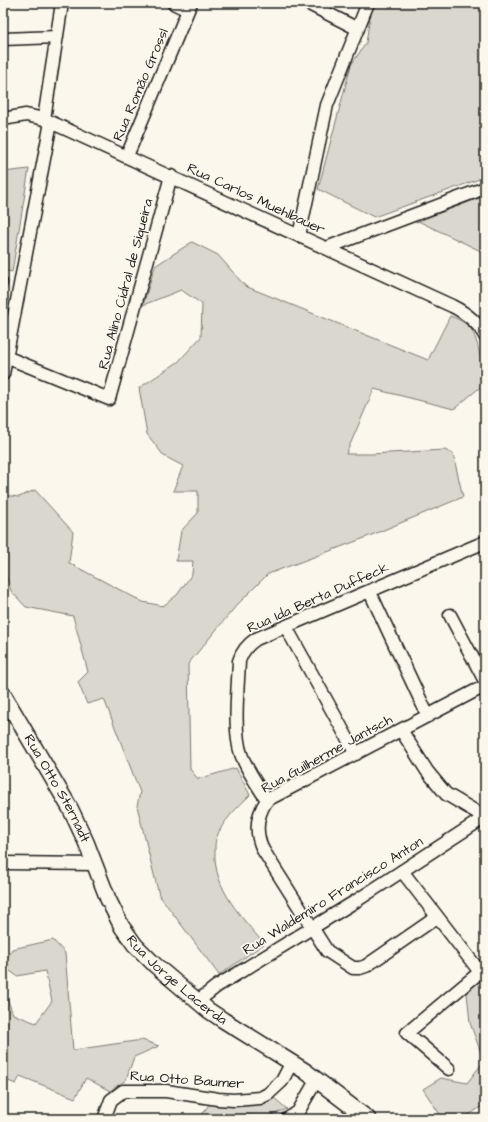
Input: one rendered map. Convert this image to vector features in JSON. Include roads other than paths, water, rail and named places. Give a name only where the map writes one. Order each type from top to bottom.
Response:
[{"type":"main road","name":"Rua Otto Sternadt","points":[[3,694],[70,808],[86,842],[94,864]]},
{"type":"main road","name":"Rua Jorge Lacerda","points":[[94,864],[108,899],[128,936],[143,954],[198,1001],[223,1020],[292,1062],[364,1118]]},
{"type":"street","points":[[3,374],[48,120],[62,3]]},
{"type":"street","points":[[173,3],[190,7]]},
{"type":"street","points":[[307,3],[358,29]]},
{"type":"street","points":[[299,236],[327,105],[368,3]]},
{"type":"street","name":"Rua Romão Grossl","points":[[127,156],[190,7]]},
{"type":"street","points":[[3,39],[57,37]]},
{"type":"street","name":"Rua Carlos Muehlbauer","points":[[3,119],[26,115],[48,120],[461,310],[477,323],[485,336]]},
{"type":"street","name":"Rua Alino Cidral de Siqueira","points":[[6,357],[109,399],[171,176]]},
{"type":"street","points":[[326,248],[485,188]]},
{"type":"street","name":"Rua Ida Berta Duffeck","points":[[267,800],[245,765],[238,745],[237,724],[239,661],[245,647],[286,627],[485,542]]},
{"type":"street","points":[[370,592],[428,716]]},
{"type":"street","points":[[450,615],[485,681]]},
{"type":"street","points":[[286,627],[356,754]]},
{"type":"street","name":"Rua Guilherme Jantsch","points":[[437,917],[372,962],[360,968],[353,968],[327,951],[312,928],[259,842],[257,834],[259,818],[262,808],[267,800],[485,687]]},
{"type":"street","points":[[401,730],[427,771],[446,794],[485,817]]},
{"type":"street","name":"Rua Waldemiro Francisco Anton","points":[[198,1001],[217,986],[312,928],[485,817]]},
{"type":"street","points":[[3,863],[94,864]]},
{"type":"street","points":[[402,871],[480,972],[407,1034],[449,1069]]},
{"type":"street","name":"Rua Otto Baumer","points":[[104,1119],[111,1100],[123,1091],[166,1091],[234,1100],[260,1098],[268,1094],[282,1081],[292,1062]]},
{"type":"street","points":[[288,1119],[298,1112],[317,1080]]}]
